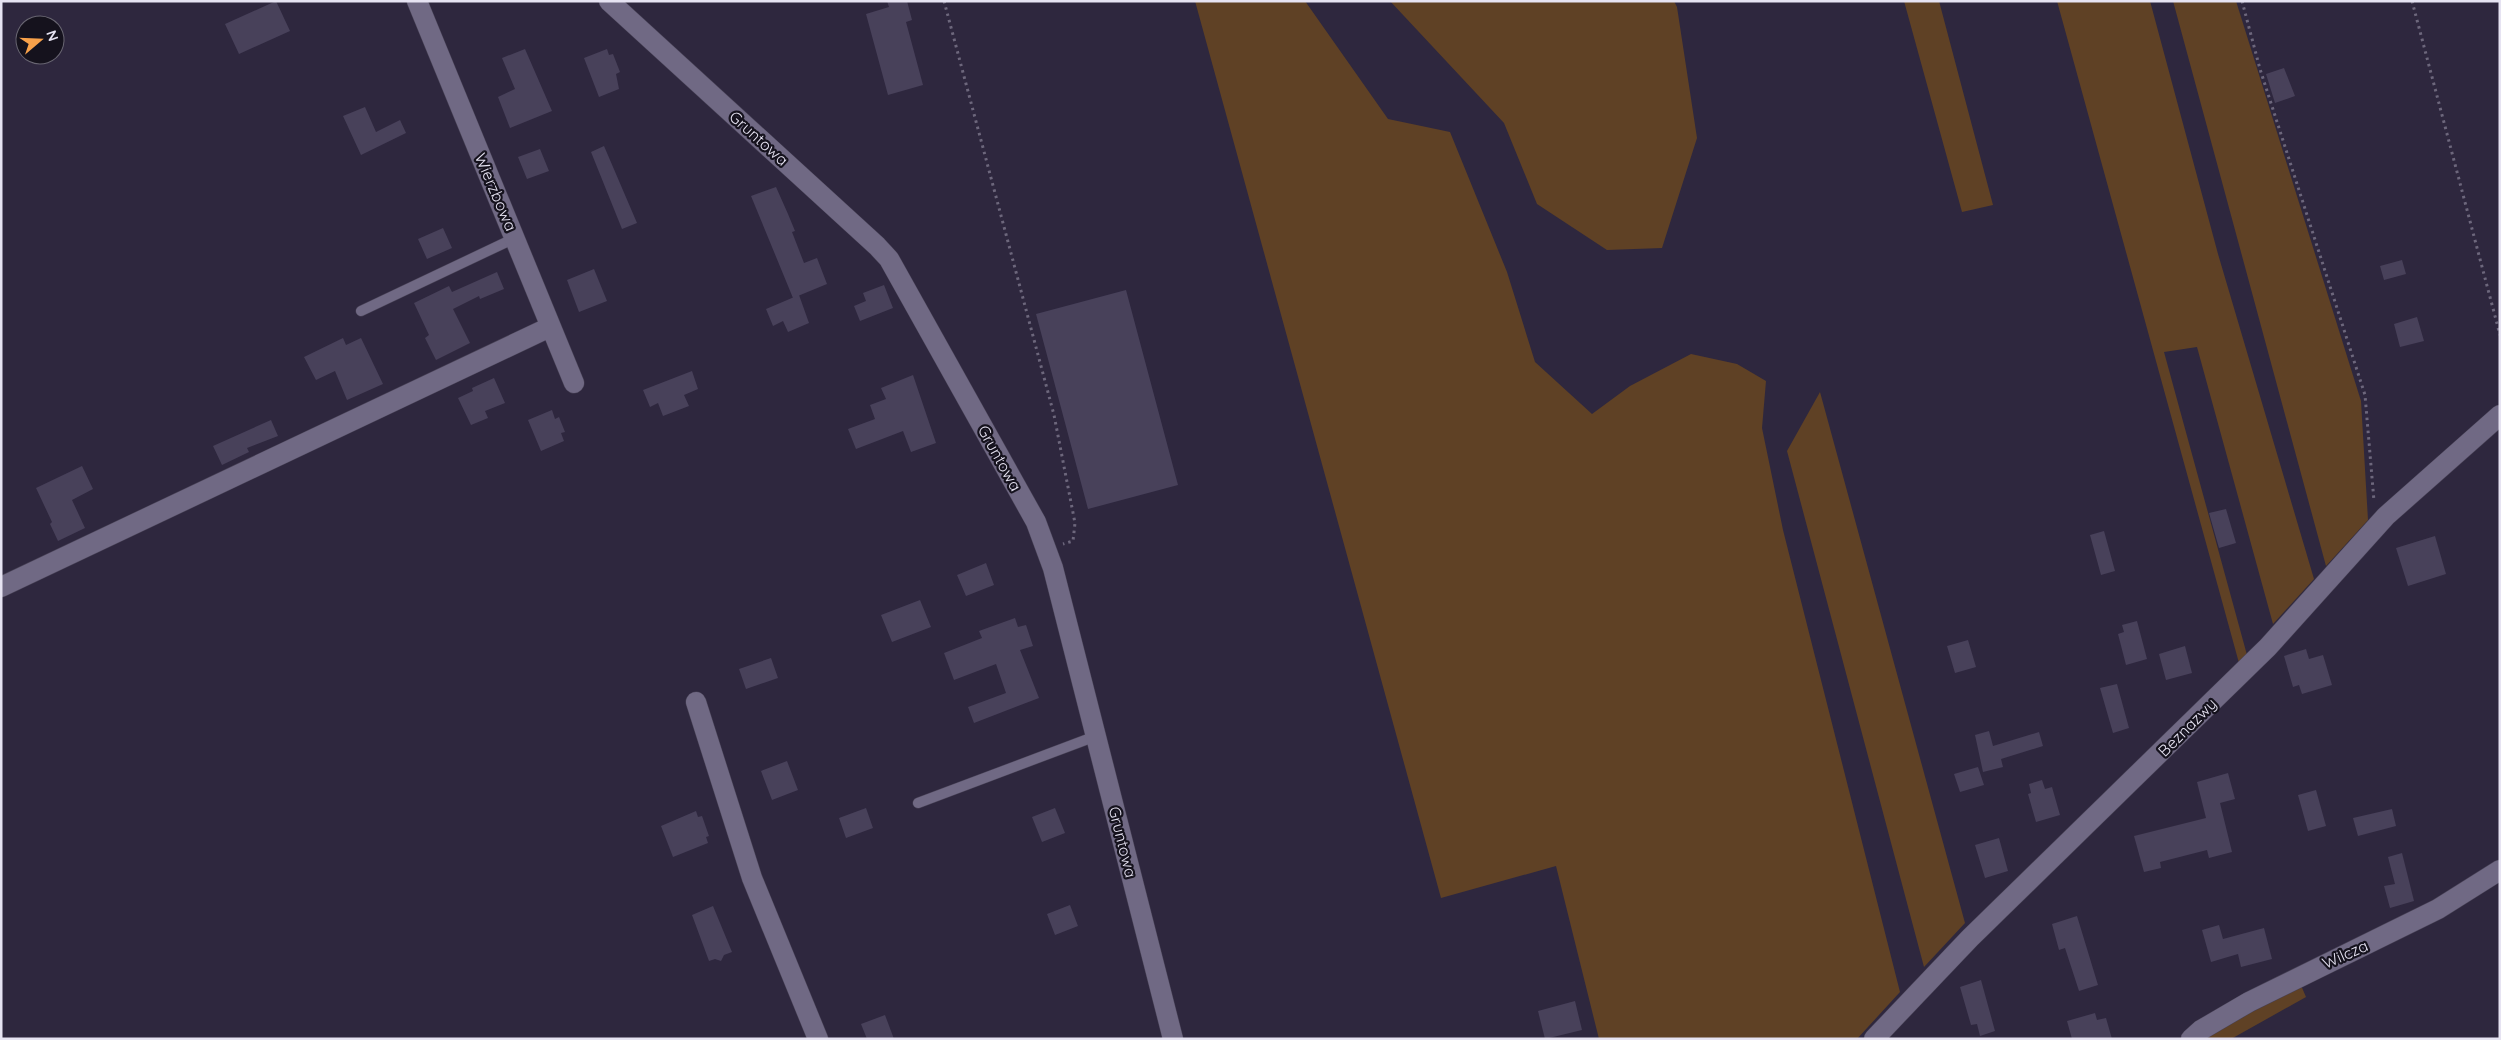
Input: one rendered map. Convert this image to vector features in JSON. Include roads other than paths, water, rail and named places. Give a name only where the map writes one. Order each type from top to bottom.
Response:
[{"type":"street","name":"Wierzbowa","points":[[417,1],[574,383]]},
{"type":"street","name":"Gruntowa","points":[[609,1],[869,239],[889,260],[1036,522],[1047,550],[1173,1039]]},
{"type":"street","points":[[1,586],[550,327]]},
{"type":"street","name":"Beznazwy","points":[[1874,1039],[1970,938],[2268,646],[2377,526],[2428,477],[2500,415]]},
{"type":"street","points":[[696,702],[752,878],[818,1039]]},
{"type":"street","name":"Wilcza","points":[[2191,1039],[2201,1030],[2289,980],[2422,917],[2500,870]]},
{"type":"lane","points":[[361,312],[515,238]]},
{"type":"lane","points":[[918,803],[1096,736]]}]
